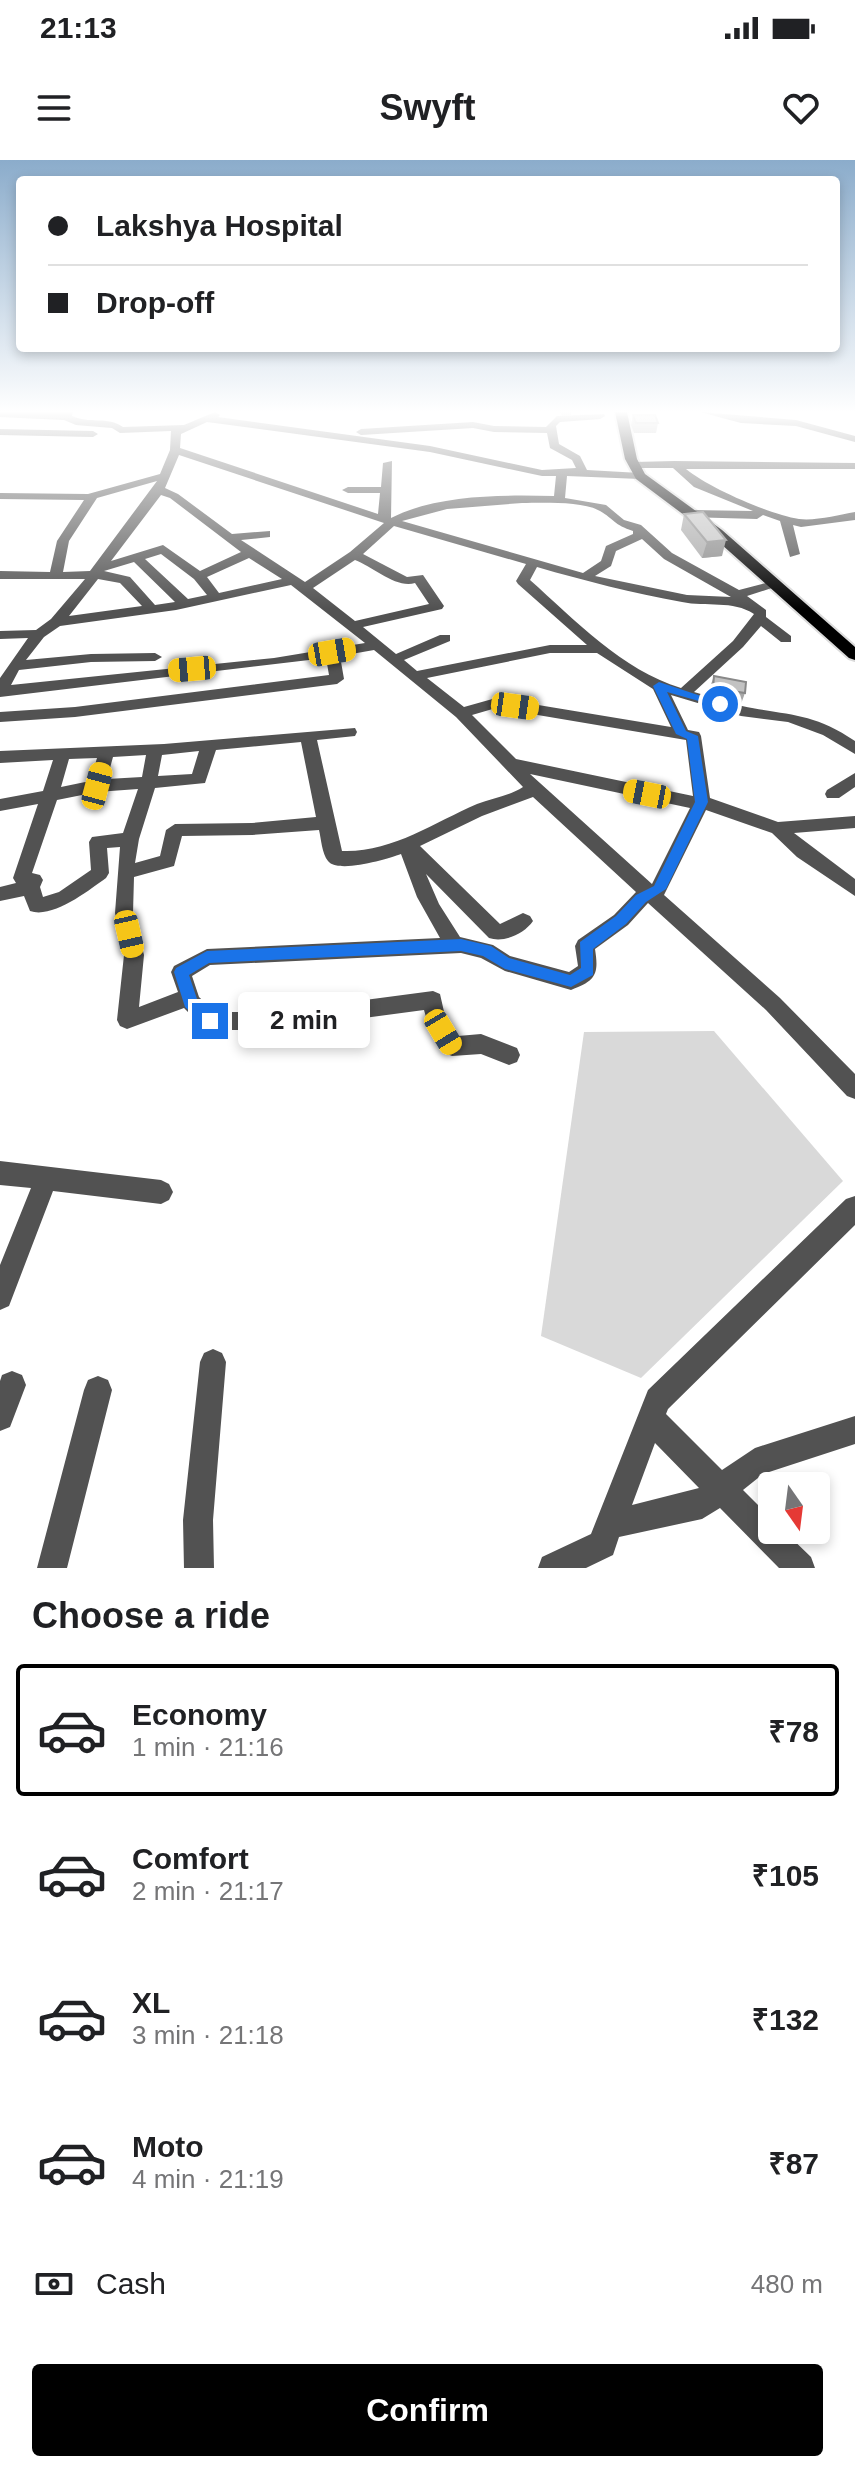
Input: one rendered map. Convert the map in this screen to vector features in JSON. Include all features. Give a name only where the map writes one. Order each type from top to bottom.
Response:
[{"type":"main road","points":[[645,478],[855,655]]},
{"type":"street","points":[[1,687],[39,634],[56,622],[83,592],[164,478]]},
{"type":"street","points":[[259,478],[533,563],[687,599],[741,598],[774,585]]},
{"type":"street","points":[[387,478],[388,520]]},
{"type":"street","points":[[559,500],[566,478]]},
{"type":"street","points":[[690,478],[698,485],[772,515],[801,523],[855,516]]},
{"type":"street","points":[[0,496],[93,496],[162,483]]},
{"type":"street","points":[[162,483],[228,538],[299,584],[461,713],[534,787],[773,1004],[855,1089]]},
{"type":"street","points":[[348,490],[387,490]]},
{"type":"street","points":[[56,576],[57,557],[68,527],[93,496]]},
{"type":"street","points":[[56,622],[299,584],[354,555],[388,520],[418,512],[511,499],[559,500],[602,507],[620,523],[640,531],[668,556],[761,613],[748,636],[706,670],[684,693]]},
{"type":"street","points":[[691,514],[772,515]]},
{"type":"street","points":[[786,519],[794,554]]},
{"type":"street","points":[[585,577],[607,563],[610,549],[639,536],[640,531]]},
{"type":"street","points":[[228,538],[266,534]]},
{"type":"street","points":[[0,575],[56,576],[95,572],[163,549],[199,576],[215,597]]},
{"type":"street","points":[[199,576],[249,553]]},
{"type":"street","points":[[350,626],[437,606],[418,578],[406,582],[379,565],[354,555]]},
{"type":"street","points":[[138,559],[185,604]]},
{"type":"street","points":[[533,563],[523,581],[601,650],[659,686],[741,711],[790,717],[829,731],[855,749]]},
{"type":"street","points":[[95,572],[125,580],[152,609]]},
{"type":"street","points":[[759,618],[786,639]]},
{"type":"street","points":[[0,635],[39,634]]},
{"type":"street","points":[[393,660],[445,638]]},
{"type":"street","points":[[1,687],[274,662],[374,646]]},
{"type":"street","points":[[413,676],[550,649],[601,650]]},
{"type":"street","points":[[0,717],[75,712],[337,679],[332,652]]},
{"type":"street","points":[[14,666],[91,658],[155,657]]},
{"type":"street","points":[[659,686],[682,734]]},
{"type":"street","points":[[461,713],[496,703],[693,736],[701,803],[659,889],[585,946],[588,970],[571,981],[505,963],[486,951],[455,945],[207,957],[181,972],[189,997],[210,1021],[274,1021],[433,1000],[435,1018],[452,1046],[481,1044],[509,1055]]},
{"type":"street","points":[[0,757],[155,750],[349,732]]},
{"type":"street","points":[[308,736],[335,858],[350,860],[407,844],[495,804],[527,795],[534,787]]},
{"type":"street","points":[[0,805],[97,786],[199,779],[209,746]]},
{"type":"street","points":[[155,750],[149,782],[130,839],[125,873],[124,913],[134,955],[127,1020],[189,997]]},
{"type":"street","points":[[97,786],[106,753]]},
{"type":"street","points":[[62,755],[22,878],[34,880],[31,887],[37,906],[65,897],[100,873],[98,842],[130,839]]},
{"type":"street","points":[[511,764],[701,803],[778,828],[855,822]]},
{"type":"street","points":[[833,794],[855,779]]},
{"type":"street","points":[[125,873],[168,861],[175,830],[252,829],[326,823]]},
{"type":"street","points":[[778,828],[803,852],[855,889]]},
{"type":"street","points":[[407,844],[496,932],[523,921]]},
{"type":"street","points":[[407,844],[425,898],[455,945]]},
{"type":"street","points":[[0,894],[31,887]]},
{"type":"street","points":[[0,1173],[161,1192]]},
{"type":"street","points":[[0,1297],[4,1272],[46,1179]]},
{"type":"street","points":[[553,1568],[602,1544],[658,1400],[855,1208]]},
{"type":"street","points":[[199,1568],[198,1520],[213,1362]]},
{"type":"street","points":[[0,1417],[12,1385]]},
{"type":"street","points":[[52,1568],[98,1390]]},
{"type":"street","points":[[651,1419],[800,1568]]},
{"type":"street","points":[[609,1525],[702,1504],[755,1462],[855,1430]]},
{"type":"shaded area","points":[[714,1031],[843,1181],[641,1378],[541,1336],[584,1032]]},
{"type":"building","points":[[703,512],[726,540],[707,542],[684,514]]},
{"type":"building","points":[[714,676],[746,682],[745,693],[713,688]]},
{"type":"route","points":[[210,1021],[191,1002],[181,972],[207,957],[461,945],[486,951],[505,963],[571,981],[588,970],[585,946],[621,920],[641,898],[659,889],[702,802],[693,736],[682,734],[659,686],[720,704]]}]
